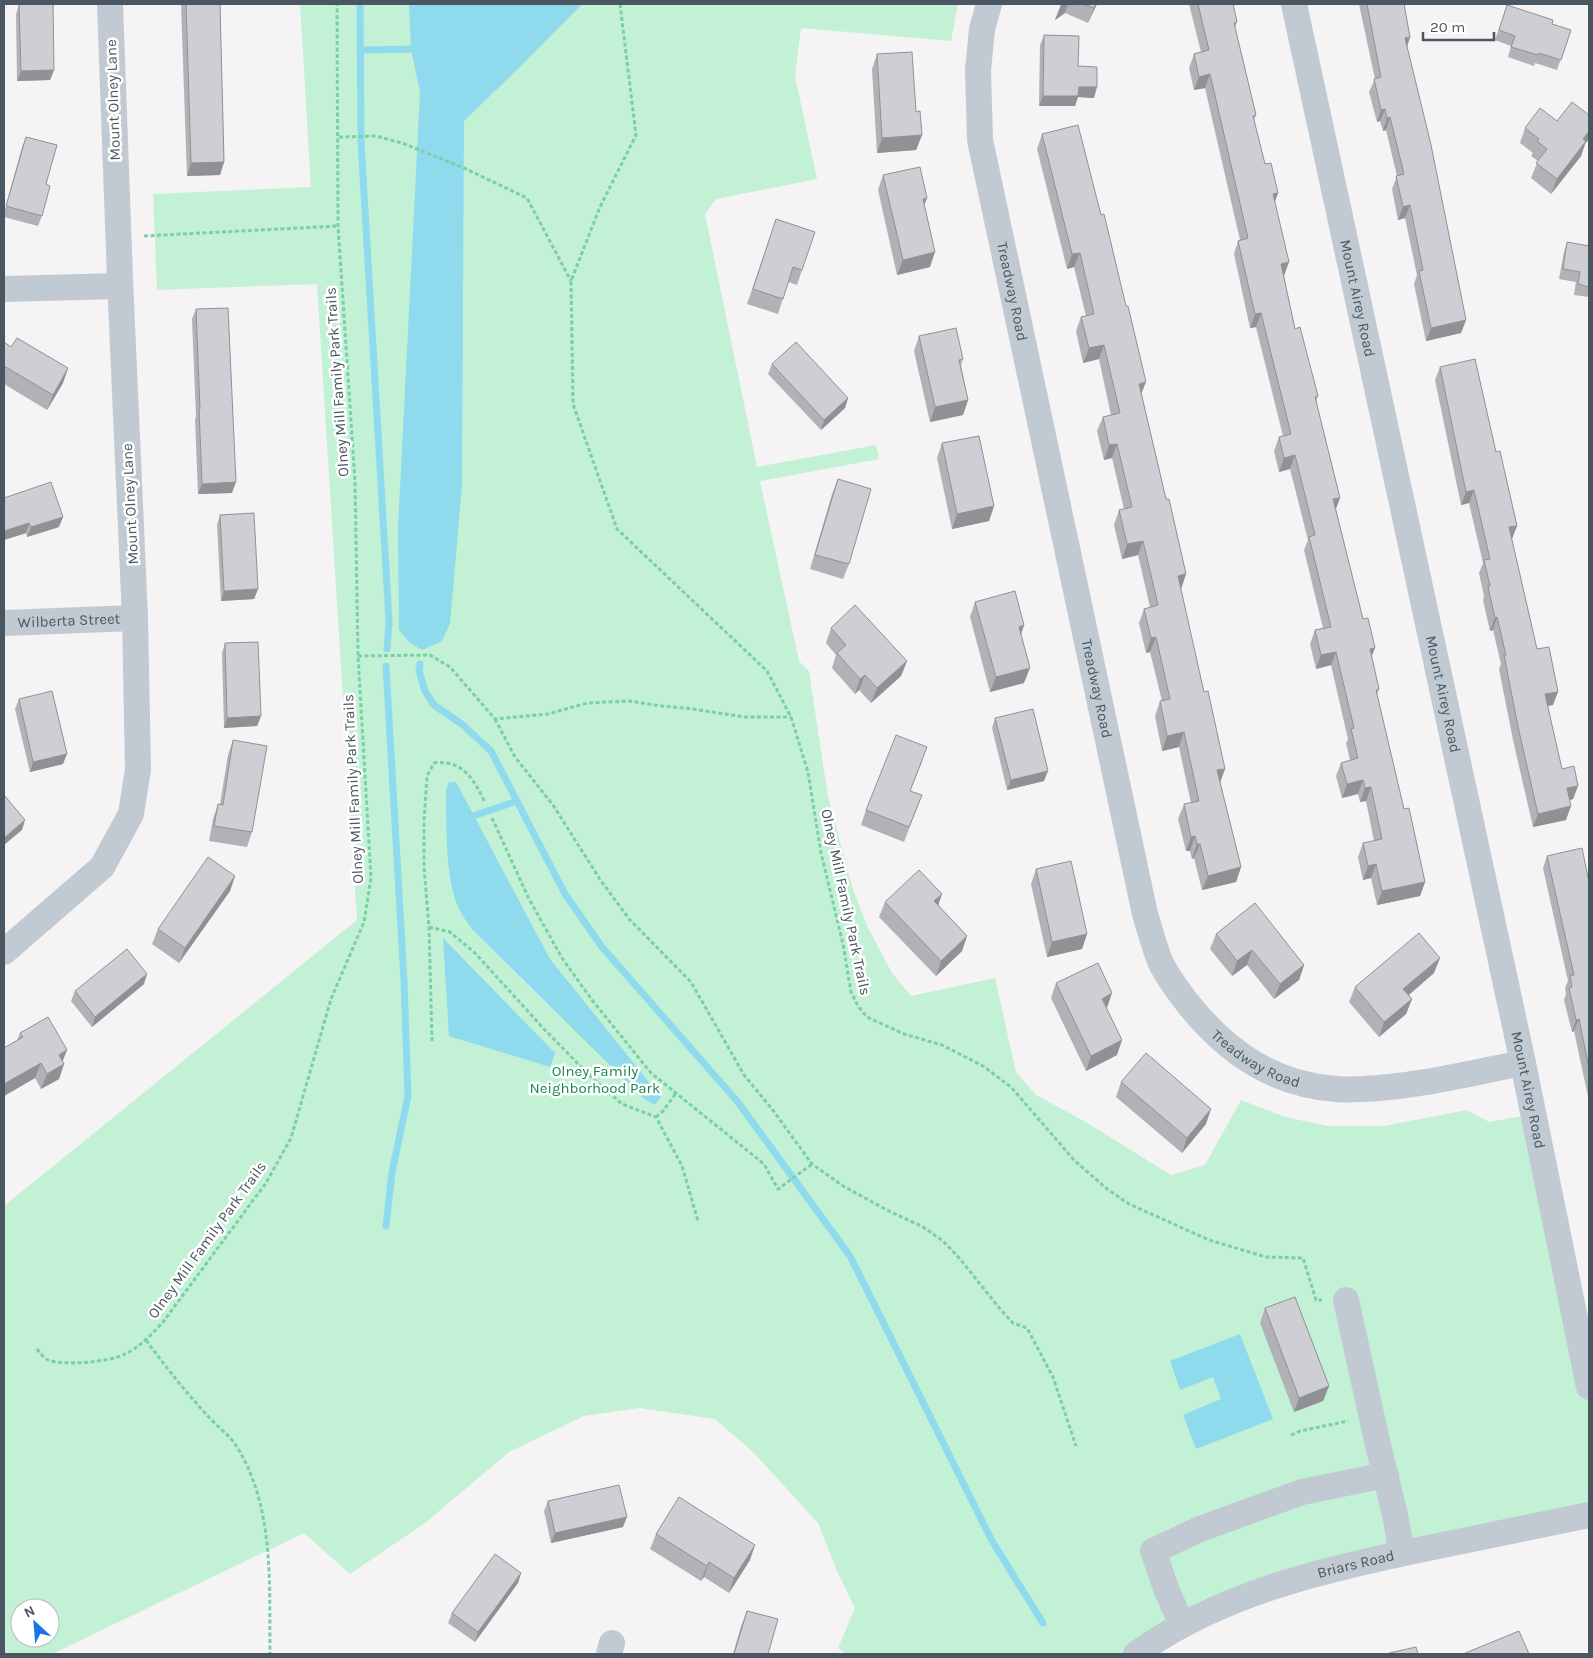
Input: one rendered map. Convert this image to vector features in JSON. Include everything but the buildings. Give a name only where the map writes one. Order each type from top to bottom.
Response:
[{"type":"street","name":"Mount Olney Lane","points":[[4,952],[102,867],[131,814],[138,769],[135,618],[118,238],[110,4]]},
{"type":"street","name":"Treadway Road","points":[[989,4],[982,29],[978,70],[980,140],[1145,914],[1161,963],[1176,989],[1203,1022],[1224,1043],[1274,1075],[1305,1085],[1337,1089],[1415,1084],[1523,1063]]},
{"type":"street","name":"Mount Airey Road","points":[[1294,4],[1523,1063],[1589,1387]]},
{"type":"street","points":[[4,290],[120,286]]},
{"type":"street","name":"Wilberta Street","points":[[4,623],[135,618]]},
{"type":"street","points":[[1346,1300],[1402,1553]]},
{"type":"street","points":[[1182,1625],[1166,1591],[1153,1551],[1200,1529],[1253,1508],[1302,1492],[1386,1475]]},
{"type":"street","name":"Briars Road","points":[[1136,1654],[1161,1636],[1182,1625],[1235,1601],[1288,1582],[1402,1553],[1589,1515]]},
{"type":"path","name":"Olney Mill Family Park Trails","points":[[37,1349],[47,1360],[66,1363],[104,1360],[125,1354],[146,1340],[163,1322],[266,1183],[291,1138],[331,999],[364,922],[371,878],[358,656],[355,481],[338,226],[337,4]]},
{"type":"path","name":"Olney Mill Family Park Trails","points":[[620,4],[636,134],[600,207],[571,281],[573,404],[617,529],[767,671],[791,716],[808,772],[821,853],[843,944],[851,992],[858,1006],[867,1017],[904,1034],[942,1045],[983,1066],[1011,1088],[1074,1160],[1107,1189],[1129,1204],[1209,1240],[1266,1257],[1303,1258],[1316,1300],[1346,1300]]},
{"type":"path","name":"Olney Mill Family Park Trails","points":[[338,137],[376,136],[402,143],[464,168],[527,198],[571,281]]},
{"type":"path","points":[[118,238],[338,226]]},
{"type":"path","points":[[358,656],[430,655],[450,667],[495,719],[515,757],[553,805],[601,881],[630,920],[692,982],[744,1075],[772,1109],[812,1164],[843,1186],[923,1227],[943,1241],[1013,1323],[1027,1328],[1053,1377],[1076,1446]]},
{"type":"path","points":[[495,719],[548,714],[587,703],[629,701],[744,717],[791,716]]},
{"type":"path","points":[[432,1041],[429,927],[424,867],[424,821],[427,776],[434,763],[445,762],[458,766],[471,777],[485,803]]},
{"type":"path","points":[[492,818],[529,899],[562,958],[592,1000],[651,1073],[764,1164],[778,1189],[812,1164]]},
{"type":"path","points":[[429,927],[450,932],[476,953],[550,1035],[589,1075],[622,1104],[656,1117],[682,1166],[698,1221]]},
{"type":"path","points":[[656,1117],[663,1111],[676,1093]]},
{"type":"path","name":"Olney Mill Family Park Trails","points":[[146,1340],[192,1399],[237,1445],[253,1480],[261,1504],[269,1550],[270,1654]]},
{"type":"path","points":[[1291,1435],[1300,1431],[1349,1421],[1347,1412]]},
{"type":"green space","name":"Olney Family Neighborhood Park","points":[[300,4],[958,4],[951,41],[801,28],[795,76],[817,179],[716,199],[705,214],[757,467],[876,445],[879,459],[760,481],[799,661],[809,671],[828,797],[852,886],[867,926],[892,973],[911,996],[995,978],[1016,1072],[1036,1095],[1086,1122],[1171,1175],[1205,1165],[1241,1100],[1285,1117],[1328,1126],[1384,1126],[1467,1110],[1489,1122],[1533,1114],[1589,1387],[1589,1515],[1341,1568],[1136,1654],[846,1654],[838,1648],[855,1608],[836,1569],[818,1523],[754,1453],[715,1419],[639,1408],[584,1416],[509,1452],[425,1523],[350,1574],[304,1533],[52,1654],[4,1654],[4,1206],[357,920],[317,284],[157,290],[153,194],[311,187]]},
{"type":"water","points":[[409,4],[582,4],[464,121],[462,486],[450,624],[442,641],[422,650],[410,643],[399,630],[398,528],[420,92],[411,49]]},
{"type":"water","points":[[449,782],[456,782],[550,959],[661,1097],[655,1105],[643,1098],[472,929],[463,917],[454,896],[449,866],[446,790]]},
{"type":"water","points":[[443,938],[555,1053],[550,1067],[449,1036]]},
{"type":"water","points":[[1240,1334],[1273,1419],[1196,1449],[1183,1415],[1221,1399],[1213,1377],[1180,1390],[1170,1361]]},
{"type":"waterway","points":[[360,4],[361,142],[389,621],[387,649]]},
{"type":"waterway","points":[[360,50],[418,49]]},
{"type":"waterway","points":[[420,664],[419,671],[425,691],[434,705],[463,725],[491,751],[565,894],[602,947],[737,1101],[850,1256],[992,1541],[1043,1623]]},
{"type":"waterway","points":[[386,666],[404,981],[408,1096],[392,1172],[386,1226]]},
{"type":"waterway","points":[[473,816],[517,801]]}]
